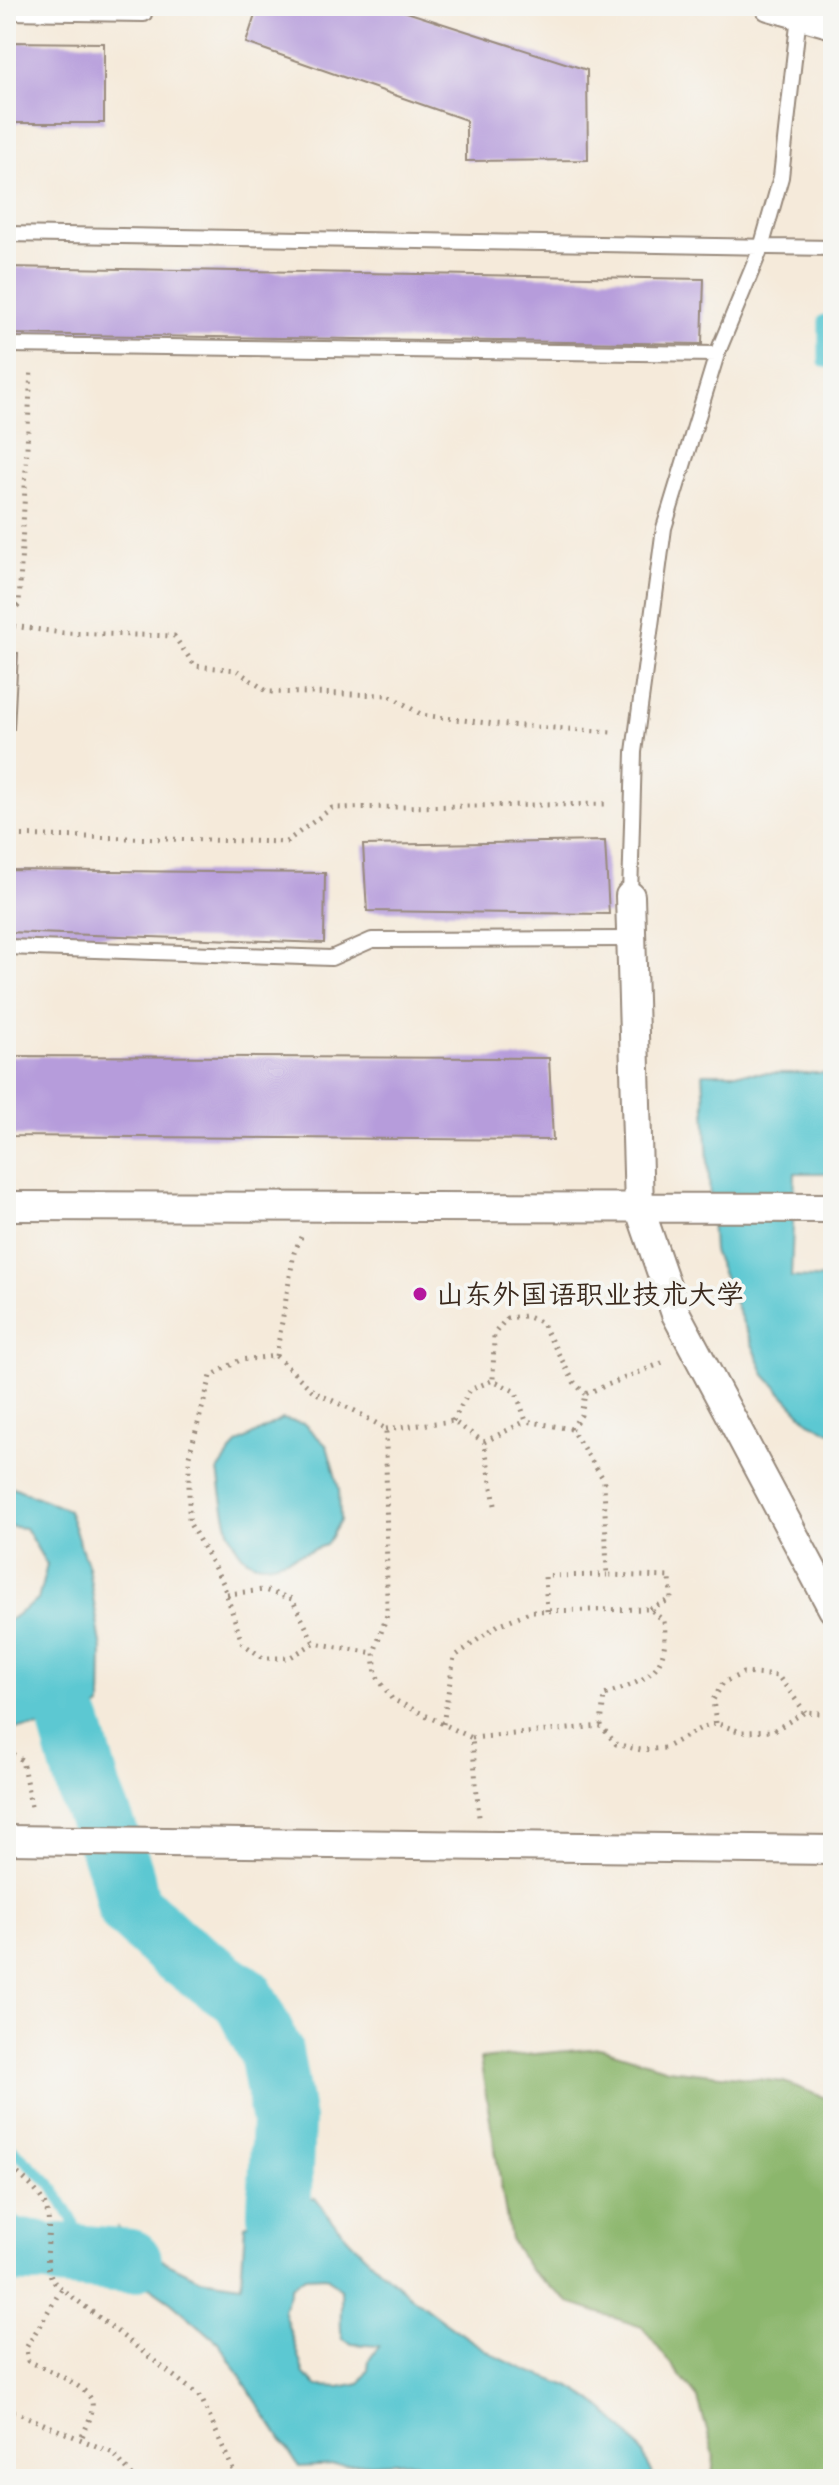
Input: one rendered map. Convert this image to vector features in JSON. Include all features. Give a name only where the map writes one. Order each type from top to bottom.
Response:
[{"type":"street","points":[[769,6],[833,24]]},
{"type":"street","points":[[630,896],[639,1207],[676,1314],[833,1609]]},
{"type":"street","points":[[6,1206],[820,1208]]},
{"type":"street","points":[[6,1840],[833,1850]]},
{"type":"lane","points":[[6,12],[144,14],[144,6]]},
{"type":"lane","points":[[630,896],[637,734],[664,528],[717,354],[761,248],[781,177],[799,15]]},
{"type":"lane","points":[[6,234],[833,248]]},
{"type":"lane","points":[[6,345],[717,354]]},
{"type":"lane","points":[[6,947],[331,958],[372,940],[631,939]]},
{"type":"path","points":[[6,618],[19,605],[33,345]]},
{"type":"path","points":[[6,625],[63,633],[174,636],[195,666],[236,670],[268,692],[389,695],[422,715],[494,724],[637,734]]},
{"type":"path","points":[[6,835],[286,842],[332,808],[633,804]]},
{"type":"path","points":[[276,1356],[294,1253],[315,1207]]},
{"type":"path","points":[[493,1380],[494,1334],[507,1318],[525,1316],[541,1322],[574,1382],[585,1394]]},
{"type":"path","points":[[585,1394],[696,1350]]},
{"type":"path","points":[[374,1653],[314,1643],[289,1658],[263,1658],[242,1643],[227,1594],[189,1522],[189,1456],[211,1376],[240,1360],[276,1356],[314,1392],[386,1429],[453,1421],[484,1442],[495,1505]]},
{"type":"path","points":[[453,1421],[470,1390],[493,1380]]},
{"type":"path","points":[[493,1380],[516,1392],[526,1421]]},
{"type":"path","points":[[571,1429],[581,1415],[585,1394]]},
{"type":"path","points":[[484,1442],[526,1421],[571,1429],[604,1480],[607,1575]]},
{"type":"path","points":[[386,1429],[387,1615],[374,1653],[376,1675],[392,1699],[472,1738],[601,1726]]},
{"type":"path","points":[[443,1724],[454,1657],[498,1625],[532,1611],[547,1611],[650,1609],[671,1599],[670,1577],[545,1576],[547,1611]]},
{"type":"path","points":[[227,1594],[264,1590],[292,1599],[314,1643]]},
{"type":"path","points":[[650,1609],[664,1621],[667,1644],[658,1668],[634,1685],[604,1695],[601,1726],[616,1744],[641,1750],[665,1748],[716,1723],[741,1732],[773,1731],[805,1712],[833,1714]]},
{"type":"path","points":[[716,1723],[713,1700],[723,1683],[743,1673],[778,1676],[805,1712]]},
{"type":"path","points":[[472,1738],[482,1845]]},
{"type":"path","points":[[6,1750],[22,1760],[29,1786],[36,1840]]},
{"type":"path","points":[[6,2163],[44,2202],[48,2224],[49,2276],[198,2395],[237,2479]]},
{"type":"path","points":[[61,2290],[26,2348],[28,2361],[85,2390],[92,2401],[81,2439]]},
{"type":"path","points":[[6,2408],[113,2453],[135,2479]]},
{"type":"green space","points":[[600,2048],[668,2069],[784,2082],[833,2101],[833,2479],[712,2479],[714,2455],[698,2399],[642,2327],[570,2303],[530,2270],[510,2239],[480,2059]]},
{"type":"water","points":[[703,1073],[833,1073],[833,1173],[795,1173],[791,1277],[833,1279],[833,1433],[809,1422],[765,1375],[713,1251]]},
{"type":"water","points":[[282,1419],[304,1424],[327,1446],[339,1489],[340,1521],[326,1545],[287,1559],[265,1564],[252,1562],[234,1543],[218,1471],[237,1444]]},
{"type":"water","points":[[6,1484],[68,1510],[88,1567],[102,1650],[101,1706],[71,1726],[6,1729],[6,1622],[38,1600],[47,1565],[25,1528],[6,1526]]},
{"type":"water","points":[[315,2198],[373,2263],[441,2319],[498,2357],[568,2386],[596,2404],[638,2446],[654,2479],[442,2479],[413,2461],[299,2467],[218,2342],[171,2302],[135,2277],[119,2228],[162,2260],[200,2279],[241,2285],[245,2225]],"holes":[[[326,2276],[341,2290],[342,2339],[352,2344],[379,2346],[369,2360],[368,2370],[360,2383],[339,2387],[318,2386],[304,2374],[283,2310],[291,2287],[305,2277]]]},
{"type":"building","points":[[258,6],[388,6],[587,70],[588,160],[466,161],[466,120],[246,43]]},
{"type":"building","points":[[6,42],[104,43],[104,123],[6,123]]},
{"type":"building","points":[[6,267],[704,279],[702,344],[6,334]]},
{"type":"building","points":[[6,653],[18,653],[14,729],[6,729]]},
{"type":"building","points":[[605,841],[609,914],[367,911],[363,845]]},
{"type":"building","points":[[6,870],[325,873],[324,943],[6,932]]},
{"type":"building","points":[[6,1056],[549,1058],[553,1140],[6,1136]]},
{"type":"waterway","points":[[824,320],[824,362],[833,363]]},
{"type":"waterway","points":[[71,1726],[90,1793],[121,1871],[129,1907],[175,1950],[243,1997],[271,2052],[283,2121],[279,2213]]},
{"type":"waterway","points":[[6,2143],[51,2184],[72,2219],[86,2257]]},
{"type":"waterway","points":[[6,2247],[14,2251],[35,2252]]},
{"type":"waterway","points":[[60,2255],[130,2261]]},
{"type":"place","name":"山东外国语职业技术大学","points":[[420,1294]]}]
